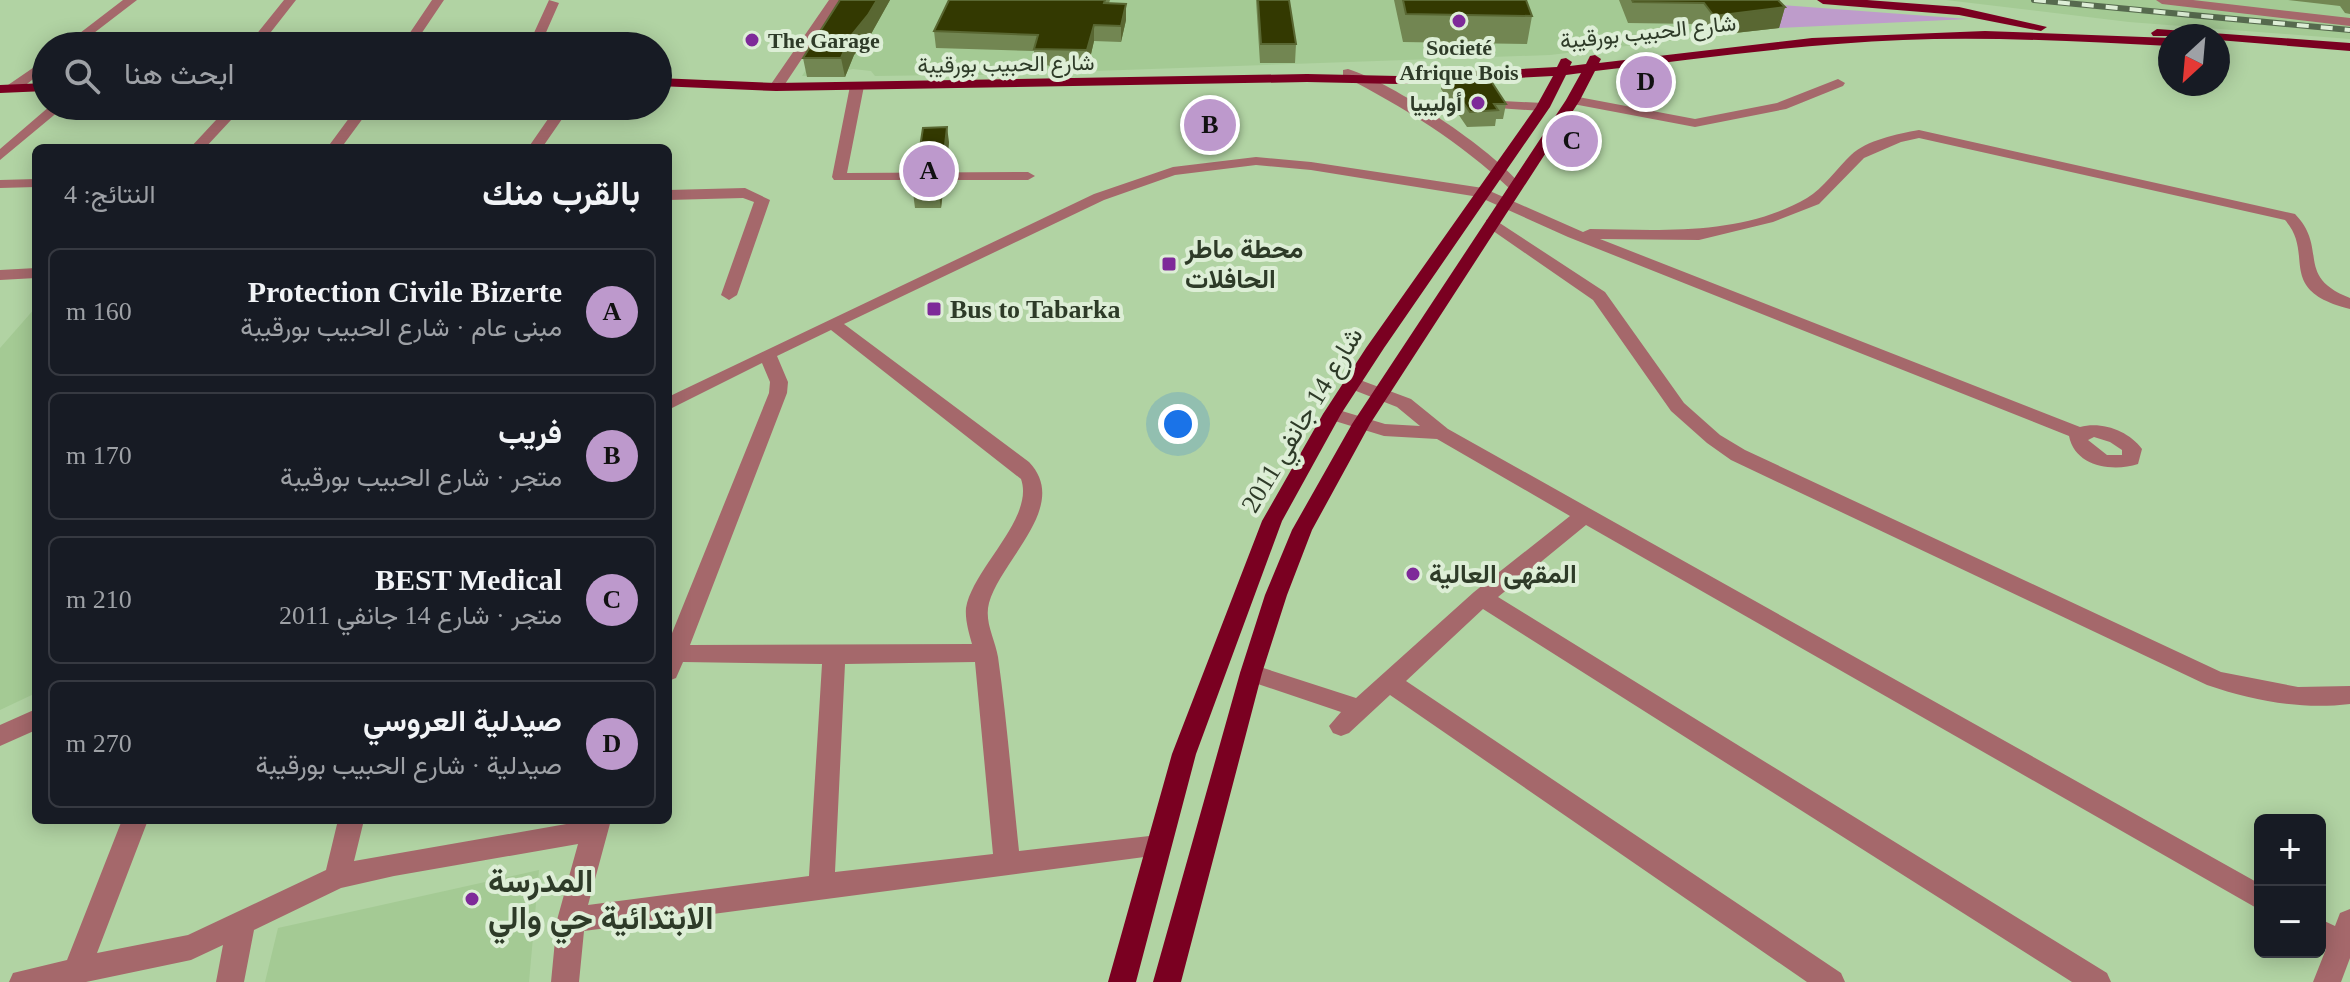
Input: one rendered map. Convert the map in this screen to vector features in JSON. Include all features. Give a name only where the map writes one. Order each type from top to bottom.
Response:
[{"type":"main road","points":[[1823,0],[1959,11],[2076,37],[2158,41]]},
{"type":"main road","name":"شارع الحبيب بورقيبة","points":[[1593,64],[1837,32],[1934,27],[2041,27]]},
{"type":"main road","points":[[2041,27],[2158,33]]},
{"type":"main road","name":"شارع الحبيب بورقيبة","points":[[672,83],[776,87],[1354,77],[1445,79],[1847,39],[1959,35],[2076,37]]},
{"type":"main road","points":[[2230,37],[2350,47]]},
{"type":"main road","points":[[2230,46],[2350,55]]},
{"type":"main road","name":"شارع 14 جانفي 2011","points":[[1167,982],[1251,673],[1276,595],[1302,530],[1361,424],[1573,100],[1593,64]]},
{"type":"main road","name":"شارع 14 جانفي 2011","points":[[1122,982],[1158,846],[1209,682],[1258,554],[1286,493],[1352,383],[1543,107],[1565,66]]},
{"type":"main road","points":[[6,88],[32,87]]},
{"type":"street","points":[[88,32],[131,0]]},
{"type":"street","points":[[264,32],[290,0]]},
{"type":"street","points":[[416,32],[438,0]]},
{"type":"street","points":[[776,87],[835,0]]},
{"type":"street","points":[[2162,0],[2350,22]]},
{"type":"street","points":[[540,32],[553,3]]},
{"type":"street","points":[[6,88],[32,72]]},
{"type":"street","points":[[1354,77],[1455,135],[1499,170],[1503,206],[1599,296],[1621,323],[1671,403],[1687,420],[1738,455],[2215,679],[2298,698],[2350,695]]},
{"type":"street","points":[[1573,100],[1695,123],[1781,106],[1838,83]]},
{"type":"street","points":[[857,86],[839,177],[1028,176]]},
{"type":"street","points":[[1502,105],[1543,107]]},
{"type":"street","points":[[0,156],[42,120]]},
{"type":"street","points":[[201,144],[224,120]]},
{"type":"street","points":[[337,144],[355,120]]},
{"type":"street","points":[[538,144],[554,120]]},
{"type":"street","points":[[1574,234],[1673,237],[1720,232],[1768,219],[1814,201],[1859,155],[1897,138],[1919,134],[2290,217],[2301,229],[2308,280],[2323,294],[2350,304]]},
{"type":"street","points":[[672,402],[1099,197],[1173,171],[1227,163],[1285,163],[1423,185],[1503,206],[2081,434]]},
{"type":"street","points":[[0,184],[32,183]]},
{"type":"street","points":[[672,195],[745,193],[762,200],[729,295]]},
{"type":"street","points":[[0,275],[32,273]]},
{"type":"street","points":[[832,323],[1022,467],[1032,479],[1034,491],[1028,512],[989,577],[976,617],[986,653],[1007,862]]},
{"type":"street","points":[[672,657],[778,393],[779,382],[767,354]]},
{"type":"street","points":[[1352,383],[1404,403],[1441,433],[2254,895]]},
{"type":"street","points":[[1332,414],[1384,430],[1441,433]]},
{"type":"street","points":[[1251,673],[1349,717],[1482,598],[1586,514]]},
{"type":"street","points":[[1482,598],[2097,982]]},
{"type":"street","points":[[672,659],[986,653]]},
{"type":"street","points":[[821,886],[834,655]]},
{"type":"street","points":[[1389,682],[1831,982]]},
{"type":"street","points":[[0,736],[32,721]]},
{"type":"street","points":[[77,970],[133,824]]},
{"type":"street","points":[[337,877],[350,824]]},
{"type":"street","points":[[23,982],[191,947],[337,877],[598,825],[581,874],[571,920],[565,982]]},
{"type":"street","points":[[571,920],[1007,862],[1158,846]]},
{"type":"street","points":[[230,982],[241,925]]},
{"type":"street","points":[[2327,982],[2337,933]]},
{"type":"shaded area","points":[[849,0],[1723,0],[1754,3],[1779,28],[1550,55],[979,75],[973,70],[953,69],[947,75],[875,76],[871,71],[853,69],[848,70],[845,77],[802,76]]},
{"type":"shaded area","points":[[1946,0],[2350,0],[2350,39],[2230,30],[2230,24],[2129,22]]},
{"type":"shaded area","points":[[1754,3],[1968,19],[1779,28]]},
{"type":"shaded area","points":[[32,312],[32,695],[0,710],[0,348]]},
{"type":"shaded area","name":"المدرسة الابتدائية حي والي","points":[[539,870],[529,982],[265,982],[278,928]]},
{"type":"building","points":[[840,0],[877,0],[850,37],[841,58],[803,58]]},
{"type":"building","points":[[949,0],[1105,0],[1104,3],[1126,4],[1121,26],[1094,25],[1087,50],[1034,49],[1038,35],[934,31]]},
{"type":"building","points":[[1258,0],[1289,0],[1296,44],[1261,44]]},
{"type":"building","points":[[1403,0],[1526,0],[1532,16],[1406,14]]},
{"type":"building","points":[[1632,0],[1778,0],[1785,7],[1714,16],[1704,3]]},
{"type":"building","points":[[1485,72],[1506,104],[1494,104],[1498,110],[1470,112],[1443,74]]},
{"type":"building","points":[[947,127],[944,154],[919,154],[923,128]]},
{"type":"building","points":[[916,160],[941,160],[937,184],[912,185]]},
{"type":"railway","points":[[2034,0],[2350,30]]},
{"type":"place","name":"Societé Afrique Bois","points":[[1459,21]]},
{"type":"place","name":"The Garage","points":[[752,40]]},
{"type":"place","name":"صيدلية العروسي","points":[[1646,82]]},
{"type":"place","name":"أوليبيا","points":[[1478,103]]},
{"type":"place","name":"فريب","points":[[1210,125]]},
{"type":"place","name":"BEST Medical","points":[[1572,141]]},
{"type":"place","name":"Protection Civile Bizerte","points":[[929,171]]},
{"type":"place","name":"محطة ماطر الحافلات","points":[[1169,264]]},
{"type":"place","name":"Bus to Tabarka","points":[[934,309]]},
{"type":"place","name":"المقهى العالية","points":[[1413,574]]},
{"type":"place","name":"المدرسة الابتدائية حي والي","points":[[472,899]]}]
